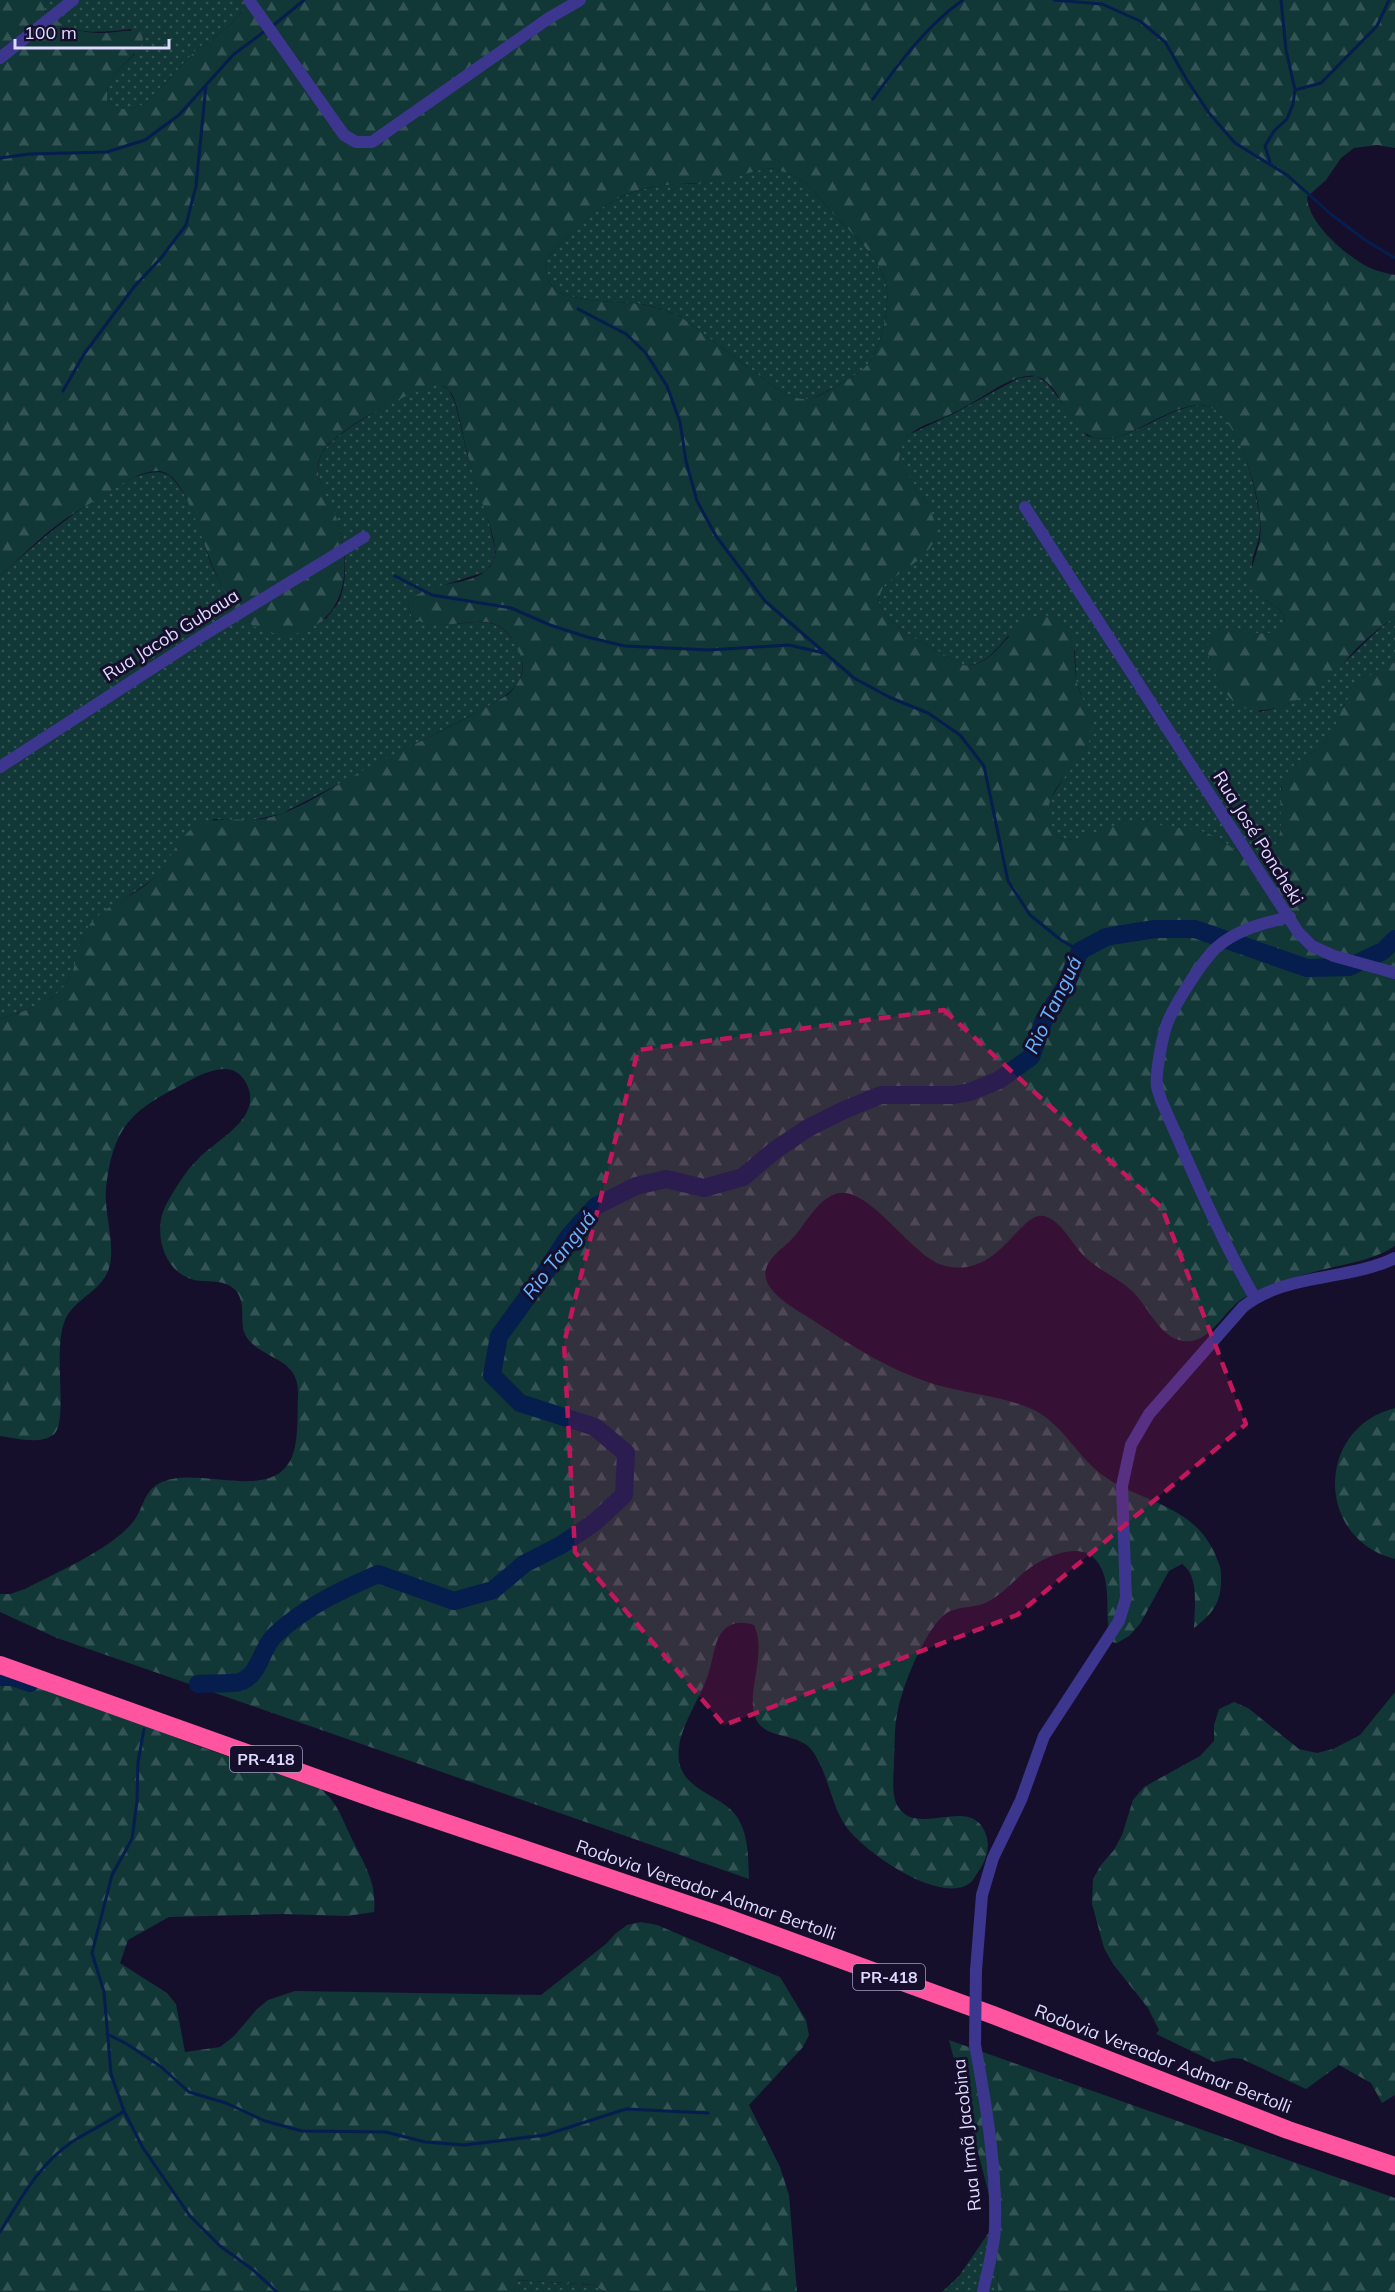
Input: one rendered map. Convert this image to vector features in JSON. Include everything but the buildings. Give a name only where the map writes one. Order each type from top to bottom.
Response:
[{"type":"highway","name":"Rodovia Vereador Admar Bertolli","points":[[0,1665],[378,1800],[730,1919],[993,2015],[1288,2130],[1395,2166]]},
{"type":"street","points":[[0,58],[73,0]]},
{"type":"street","points":[[249,0],[344,135],[356,142],[372,142],[549,18],[580,0]]},
{"type":"street","name":"Rua José Poncheki","points":[[1025,507],[1290,917],[1257,925],[1234,936],[1214,950],[1196,974],[1168,1020],[1157,1073],[1157,1087],[1161,1100],[1209,1212],[1227,1250],[1255,1298]]},
{"type":"street","name":"Rua Jacob Gubaua","points":[[0,767],[202,636],[364,537]]},
{"type":"street","points":[[1290,917],[1298,932],[1312,946],[1334,956],[1395,973]]},
{"type":"street","points":[[1255,1298],[1316,1279],[1382,1264],[1395,1258]]},
{"type":"street","name":"Rua Irmã Jacobina","points":[[983,2292],[995,2230],[992,2158],[975,2045],[976,1970],[982,1895],[993,1858],[1021,1800],[1044,1736],[1119,1621],[1126,1598],[1122,1486],[1131,1445],[1149,1414],[1243,1307],[1255,1298]]},
{"type":"highlighted area","points":[[944,1010],[1162,1208],[1246,1424],[1017,1615],[724,1725],[575,1552],[564,1343],[638,1050]]},
{"type":"green space","points":[[0,0],[47,0],[44,10],[50,16],[64,25],[87,32],[142,32],[143,43],[114,75],[108,90],[107,100],[118,109],[131,109],[145,104],[197,49],[227,28],[242,12],[245,0],[1395,0],[1395,148],[1377,145],[1354,148],[1341,158],[1326,180],[1307,197],[1309,207],[1321,227],[1349,255],[1368,267],[1395,275],[1395,616],[1353,652],[1335,673],[1316,689],[1291,702],[1265,710],[1253,710],[1241,707],[1229,697],[1214,671],[1208,650],[1212,636],[1224,631],[1272,633],[1283,627],[1285,618],[1280,610],[1257,594],[1249,578],[1260,538],[1254,483],[1238,440],[1227,422],[1215,410],[1201,405],[1189,406],[1125,434],[1103,439],[1090,436],[1080,429],[1053,388],[1045,381],[1035,376],[1026,376],[992,390],[948,416],[918,428],[906,439],[901,450],[899,460],[928,505],[937,527],[937,538],[924,556],[884,585],[878,600],[891,621],[914,638],[964,665],[976,664],[987,658],[1016,629],[1026,621],[1038,616],[1051,616],[1061,620],[1071,635],[1077,683],[1091,717],[1092,731],[1084,752],[1051,798],[1049,810],[1051,823],[1059,838],[1073,840],[1116,825],[1140,822],[1205,832],[1219,838],[1243,856],[1262,859],[1272,850],[1280,831],[1281,790],[1287,773],[1325,741],[1353,691],[1372,674],[1395,662],[1395,1246],[1366,1259],[1296,1277],[1247,1296],[1238,1302],[1208,1333],[1199,1339],[1190,1341],[1179,1340],[1166,1333],[1135,1294],[1090,1261],[1056,1222],[1044,1216],[1035,1217],[993,1255],[978,1264],[962,1268],[942,1265],[929,1258],[873,1207],[859,1198],[846,1193],[833,1195],[820,1204],[794,1236],[772,1257],[766,1269],[768,1285],[781,1298],[872,1357],[903,1373],[937,1385],[1011,1401],[1044,1416],[1060,1430],[1087,1462],[1110,1480],[1177,1512],[1191,1523],[1205,1536],[1220,1566],[1221,1583],[1216,1605],[1194,1628],[1194,1585],[1188,1569],[1182,1564],[1169,1571],[1140,1624],[1129,1636],[1117,1643],[1112,1642],[1109,1632],[1107,1588],[1101,1568],[1088,1554],[1072,1551],[1053,1555],[1037,1563],[993,1598],[982,1604],[949,1612],[936,1623],[909,1673],[901,1699],[895,1729],[894,1795],[897,1805],[906,1815],[917,1819],[958,1816],[971,1818],[980,1824],[987,1838],[987,1853],[982,1867],[970,1883],[957,1888],[940,1887],[921,1881],[884,1860],[854,1836],[840,1816],[820,1764],[809,1747],[797,1740],[770,1732],[759,1724],[754,1714],[753,1703],[759,1650],[758,1637],[754,1625],[747,1623],[731,1625],[719,1637],[708,1675],[684,1728],[679,1761],[682,1772],[689,1780],[725,1805],[739,1820],[746,1841],[749,1879],[57,1638],[0,1612],[0,1594],[10,1594],[25,1589],[82,1560],[111,1542],[133,1522],[149,1492],[158,1484],[192,1477],[252,1481],[270,1478],[284,1470],[295,1447],[298,1394],[297,1382],[287,1366],[247,1338],[238,1293],[225,1283],[194,1280],[183,1275],[167,1259],[163,1248],[160,1225],[167,1203],[174,1191],[198,1159],[237,1126],[245,1116],[249,1105],[250,1094],[242,1077],[233,1070],[221,1069],[200,1075],[160,1097],[139,1112],[123,1129],[113,1153],[106,1185],[111,1244],[109,1268],[101,1283],[70,1311],[62,1331],[61,1400],[58,1428],[53,1435],[41,1440],[0,1436],[0,1019],[34,1007],[63,988],[74,967],[82,939],[90,924],[104,911],[153,879],[188,832],[207,822],[260,819],[295,808],[509,694],[520,679],[523,669],[519,652],[511,636],[501,627],[478,622],[439,625],[412,618],[408,603],[415,596],[429,589],[478,576],[486,571],[495,558],[494,542],[470,464],[456,402],[446,387],[439,385],[409,395],[349,427],[326,447],[320,457],[318,472],[322,488],[336,517],[341,534],[345,569],[337,601],[328,614],[315,625],[298,633],[287,635],[267,632],[246,620],[229,600],[216,574],[185,495],[173,478],[158,471],[132,478],[69,516],[0,576]],"holes":[[[772,168],[808,186],[865,248],[878,265],[886,285],[886,314],[881,337],[873,357],[857,374],[820,395],[801,399],[779,390],[681,317],[641,304],[573,297],[555,289],[548,279],[545,260],[585,220],[630,193],[667,185],[713,182]]]},
{"type":"green space","points":[[47,0],[245,0],[242,12],[227,28],[197,49],[145,104],[131,109],[118,109],[107,100],[109,85],[115,74],[135,54],[131,29],[96,32],[74,29],[53,19],[44,10]]},
{"type":"green space","points":[[772,168],[794,176],[814,192],[872,256],[886,285],[886,314],[881,337],[873,357],[861,371],[835,387],[809,399],[794,397],[776,388],[681,317],[642,304],[573,297],[563,294],[550,283],[545,260],[584,221],[610,202],[643,189],[672,184],[709,182]]},
{"type":"green space","points":[[1036,376],[1047,383],[1087,436],[1115,438],[1179,410],[1198,405],[1210,407],[1221,414],[1230,425],[1246,457],[1259,508],[1260,534],[1252,566],[1257,594],[1280,610],[1285,618],[1283,628],[1273,633],[1233,631],[1259,712],[1280,707],[1316,687],[1395,616],[1395,662],[1344,705],[1335,730],[1321,747],[1294,765],[1281,788],[1281,828],[1275,849],[1262,859],[1243,856],[1219,838],[1205,832],[1173,829],[1073,840],[1059,838],[1049,825],[1047,809],[1050,799],[1062,781],[1081,694],[1076,681],[1075,651],[1008,636],[994,652],[983,660],[964,665],[902,630],[883,611],[878,600],[884,585],[897,574],[928,505],[899,460],[902,442],[910,434],[953,414],[1019,378]]},
{"type":"green space","points":[[439,384],[449,390],[455,402],[467,453],[489,523],[495,549],[494,561],[485,572],[419,593],[408,603],[412,618],[439,624],[486,622],[503,629],[514,641],[521,657],[522,670],[517,684],[506,695],[485,708],[281,814],[248,821],[214,819],[152,880],[96,918],[82,939],[73,973],[61,991],[40,1005],[0,1019],[0,576],[57,527],[110,489],[136,477],[157,472],[172,478],[185,496],[195,517],[212,567],[230,603],[326,619],[338,603],[342,591],[345,557],[338,525],[318,472],[320,458],[334,440],[368,416],[412,392]]},
{"type":"green space","points":[[1395,1408],[1395,1559],[1369,1548],[1350,1530],[1339,1508],[1335,1484],[1339,1459],[1350,1437],[1369,1419]]},
{"type":"green space","points":[[0,1669],[198,1746],[321,1789],[336,1806],[362,1858],[374,1892],[374,1912],[347,1916],[281,1914],[169,1917],[128,1940],[120,1963],[167,1993],[176,2004],[185,2052],[220,2047],[234,2036],[257,2009],[268,2000],[295,1991],[541,1995],[627,1925],[641,1922],[657,1925],[780,1977],[806,2020],[809,2035],[803,2047],[749,2105],[780,2167],[789,2195],[797,2292],[605,2292],[594,2285],[517,2280],[514,2292],[0,2292]]},
{"type":"green space","points":[[1395,1692],[1395,2095],[1382,2103],[1371,2083],[1339,2065],[1306,2089],[1242,2059],[1233,2058],[1214,2062],[1156,2034],[1159,2030],[1148,2008],[1113,1964],[1104,1948],[1092,1904],[1093,1879],[1122,1835],[1133,1800],[1144,1787],[1200,1756],[1214,1741],[1214,1725],[1219,1709],[1234,1702],[1248,1708],[1299,1749],[1317,1753],[1333,1749],[1360,1735]]},
{"type":"green space","points":[[949,2040],[1395,2198],[1395,2292],[998,2292],[996,2222]]},
{"type":"green space","points":[[996,2222],[998,2292],[942,2292],[959,2276]]},
{"type":"green space","points":[[516,2280],[594,2285],[605,2292],[514,2292]]},
{"type":"waterway","points":[[275,24],[304,0]]},
{"type":"waterway","points":[[873,99],[903,58],[937,21],[963,0]]},
{"type":"waterway","points":[[1054,0],[1102,4],[1140,21],[1165,42],[1209,113],[1235,143],[1287,175],[1332,215],[1365,240],[1395,258]]},
{"type":"waterway","points":[[1270,162],[1265,146],[1274,131],[1287,119],[1295,90],[1286,50],[1281,0]]},
{"type":"waterway","points":[[1295,90],[1321,83],[1377,26],[1389,0]]},
{"type":"waterway","points":[[0,158],[29,154],[107,152],[145,140],[179,115],[233,55],[265,31]]},
{"type":"waterway","points":[[63,391],[84,354],[134,287],[161,258],[186,225],[196,186],[206,85]]},
{"type":"waterway","points":[[578,309],[626,334],[645,352],[667,386],[680,422],[686,461],[697,501],[716,536],[765,601],[854,678],[889,697],[928,713],[960,735],[984,766],[1008,881],[1030,915],[1061,940],[1080,951]]},
{"type":"waterway","points":[[395,576],[432,595],[511,608],[550,625],[625,646],[709,650],[789,645],[824,653]]},
{"type":"waterway","name":"Rio Tanguá","points":[[198,1684],[237,1683],[247,1679],[270,1640],[287,1625],[324,1600],[378,1574],[454,1601],[493,1590],[524,1564],[561,1545],[595,1522],[624,1495],[626,1453],[595,1427],[520,1403],[492,1375],[499,1336],[568,1237],[596,1206],[636,1186],[666,1179],[704,1188],[743,1177],[775,1150],[808,1128],[881,1095],[954,1095],[970,1092],[999,1080],[1031,1057],[1044,1020],[1065,987],[1080,951],[1106,937],[1155,929],[1195,929],[1307,968],[1349,967],[1383,951],[1395,939]]},
{"type":"waterway","name":"Rio Tanguá","points":[[0,1677],[12,1677],[30,1683]]},
{"type":"waterway","points":[[144,1729],[138,1762],[137,1801],[132,1839],[112,1875],[92,1953],[104,1992],[111,2074],[124,2111],[143,2148],[190,2216],[220,2246],[252,2269],[277,2292]]},
{"type":"waterway","points":[[107,2034],[160,2066],[189,2092],[226,2103],[265,2121],[302,2131],[386,2132],[425,2142],[465,2145],[545,2135],[626,2109],[708,2113]]},
{"type":"waterway","points":[[0,2232],[31,2183],[60,2151],[124,2111]]}]
